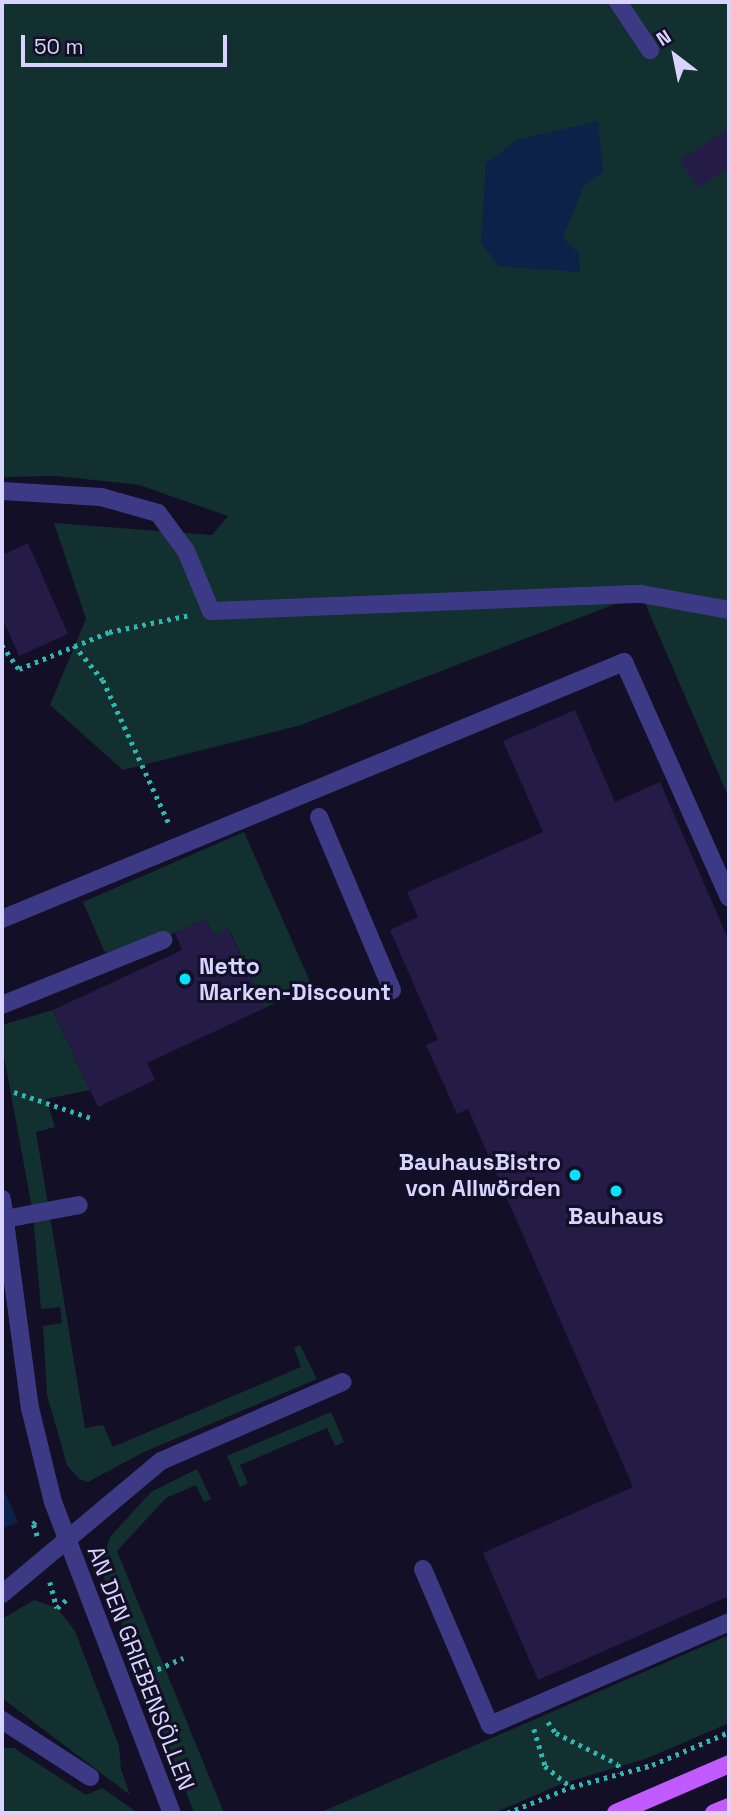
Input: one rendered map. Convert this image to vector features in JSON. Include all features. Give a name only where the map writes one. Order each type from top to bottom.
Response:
[{"type":"main road","points":[[616,1813],[729,1764]]},
{"type":"main road","points":[[714,1813],[729,1807]]},
{"type":"street","points":[[618,2],[650,50]]},
{"type":"street","points":[[2,491],[101,497],[158,513],[186,551],[211,611],[641,594],[729,610]]},
{"type":"street","points":[[2,919],[624,662],[729,898]]},
{"type":"street","points":[[319,817],[392,990]]},
{"type":"street","points":[[2,1005],[163,940]]},
{"type":"street","name":"AN DEN GRIEBENSÖLLEN","points":[[2,1199],[30,1408],[65,1541],[172,1813]]},
{"type":"street","points":[[5,1219],[79,1205]]},
{"type":"street","name":"AN DEN GRIEBENSÖLLEN","points":[[65,1541],[161,1461],[343,1382]]},
{"type":"street","points":[[2,1594],[65,1541]]},
{"type":"street","points":[[423,1569],[490,1725],[729,1622]]},
{"type":"street","points":[[2,1720],[90,1777]]},
{"type":"path","points":[[2,645],[19,669],[109,632],[211,611]]},
{"type":"path","points":[[74,645],[103,680],[179,846]]},
{"type":"path","points":[[14,1092],[91,1118]]},
{"type":"path","points":[[140,1677],[183,1658]]},
{"type":"path","points":[[536,1705],[556,1733],[618,1764],[620,1773]]},
{"type":"path","points":[[536,1705],[533,1738],[545,1766],[571,1787]]},
{"type":"path","points":[[507,1813],[571,1787],[620,1773],[729,1732]]},
{"type":"green space","points":[[2,2],[729,2],[729,798],[641,594],[301,725],[123,770],[50,705],[86,619],[54,523],[212,535],[228,516],[139,485],[57,476],[2,477]]},
{"type":"green space","points":[[244,832],[312,986],[265,1008],[229,929],[214,935],[206,919],[175,933],[105,953],[83,902]]},
{"type":"green space","points":[[53,1010],[90,1090],[46,1099],[55,1127],[36,1132],[85,1428],[103,1425],[113,1447],[301,1367],[294,1348],[300,1345],[317,1379],[144,1452],[88,1482],[79,1479],[67,1465],[47,1395],[43,1326],[62,1323],[60,1307],[41,1309],[33,1214],[2,1045],[2,1025]]},
{"type":"green space","points":[[331,1412],[344,1442],[335,1446],[327,1428],[240,1465],[248,1483],[240,1487],[227,1456]]},
{"type":"green space","points":[[197,1469],[211,1499],[204,1502],[196,1485],[166,1498],[117,1551],[224,1813],[194,1813],[100,1567],[110,1537],[151,1492]]},
{"type":"green space","points":[[34,1600],[57,1608],[75,1631],[119,1746],[121,1769],[130,1795],[2,1698],[2,1619]]},
{"type":"green space","points":[[729,1635],[729,1723],[648,1758],[561,1784],[494,1813],[319,1813]]},
{"type":"green space","points":[[2,1748],[14,1748],[86,1795],[102,1788],[138,1813],[2,1813]]},
{"type":"water","points":[[598,121],[603,172],[584,185],[563,237],[579,253],[580,272],[499,266],[481,243],[486,163],[517,140]]},
{"type":"water","points":[[2,1486],[18,1522],[2,1529]]},
{"type":"building","points":[[729,129],[729,168],[698,188],[680,160]]},
{"type":"building","points":[[28,543],[68,634],[19,656],[2,617],[2,555]]},
{"type":"building","name":"Bauhaus","points":[[575,710],[615,802],[660,782],[729,941],[729,1596],[538,1680],[483,1553],[633,1487],[468,1109],[457,1114],[426,1045],[438,1040],[390,930],[418,917],[407,892],[543,832],[503,741]]},
{"type":"building","name":"Netto Marken-Discount","points":[[206,919],[214,935],[228,928],[265,1008],[147,1063],[155,1080],[98,1107],[53,1010],[182,950],[175,933]]},
{"type":"place","name":"Netto Marken-Discount","points":[[185,979]]},
{"type":"place","name":"BauhausBistro von Allwörden","points":[[575,1175]]},
{"type":"place","name":"Bauhaus","points":[[616,1191]]}]
